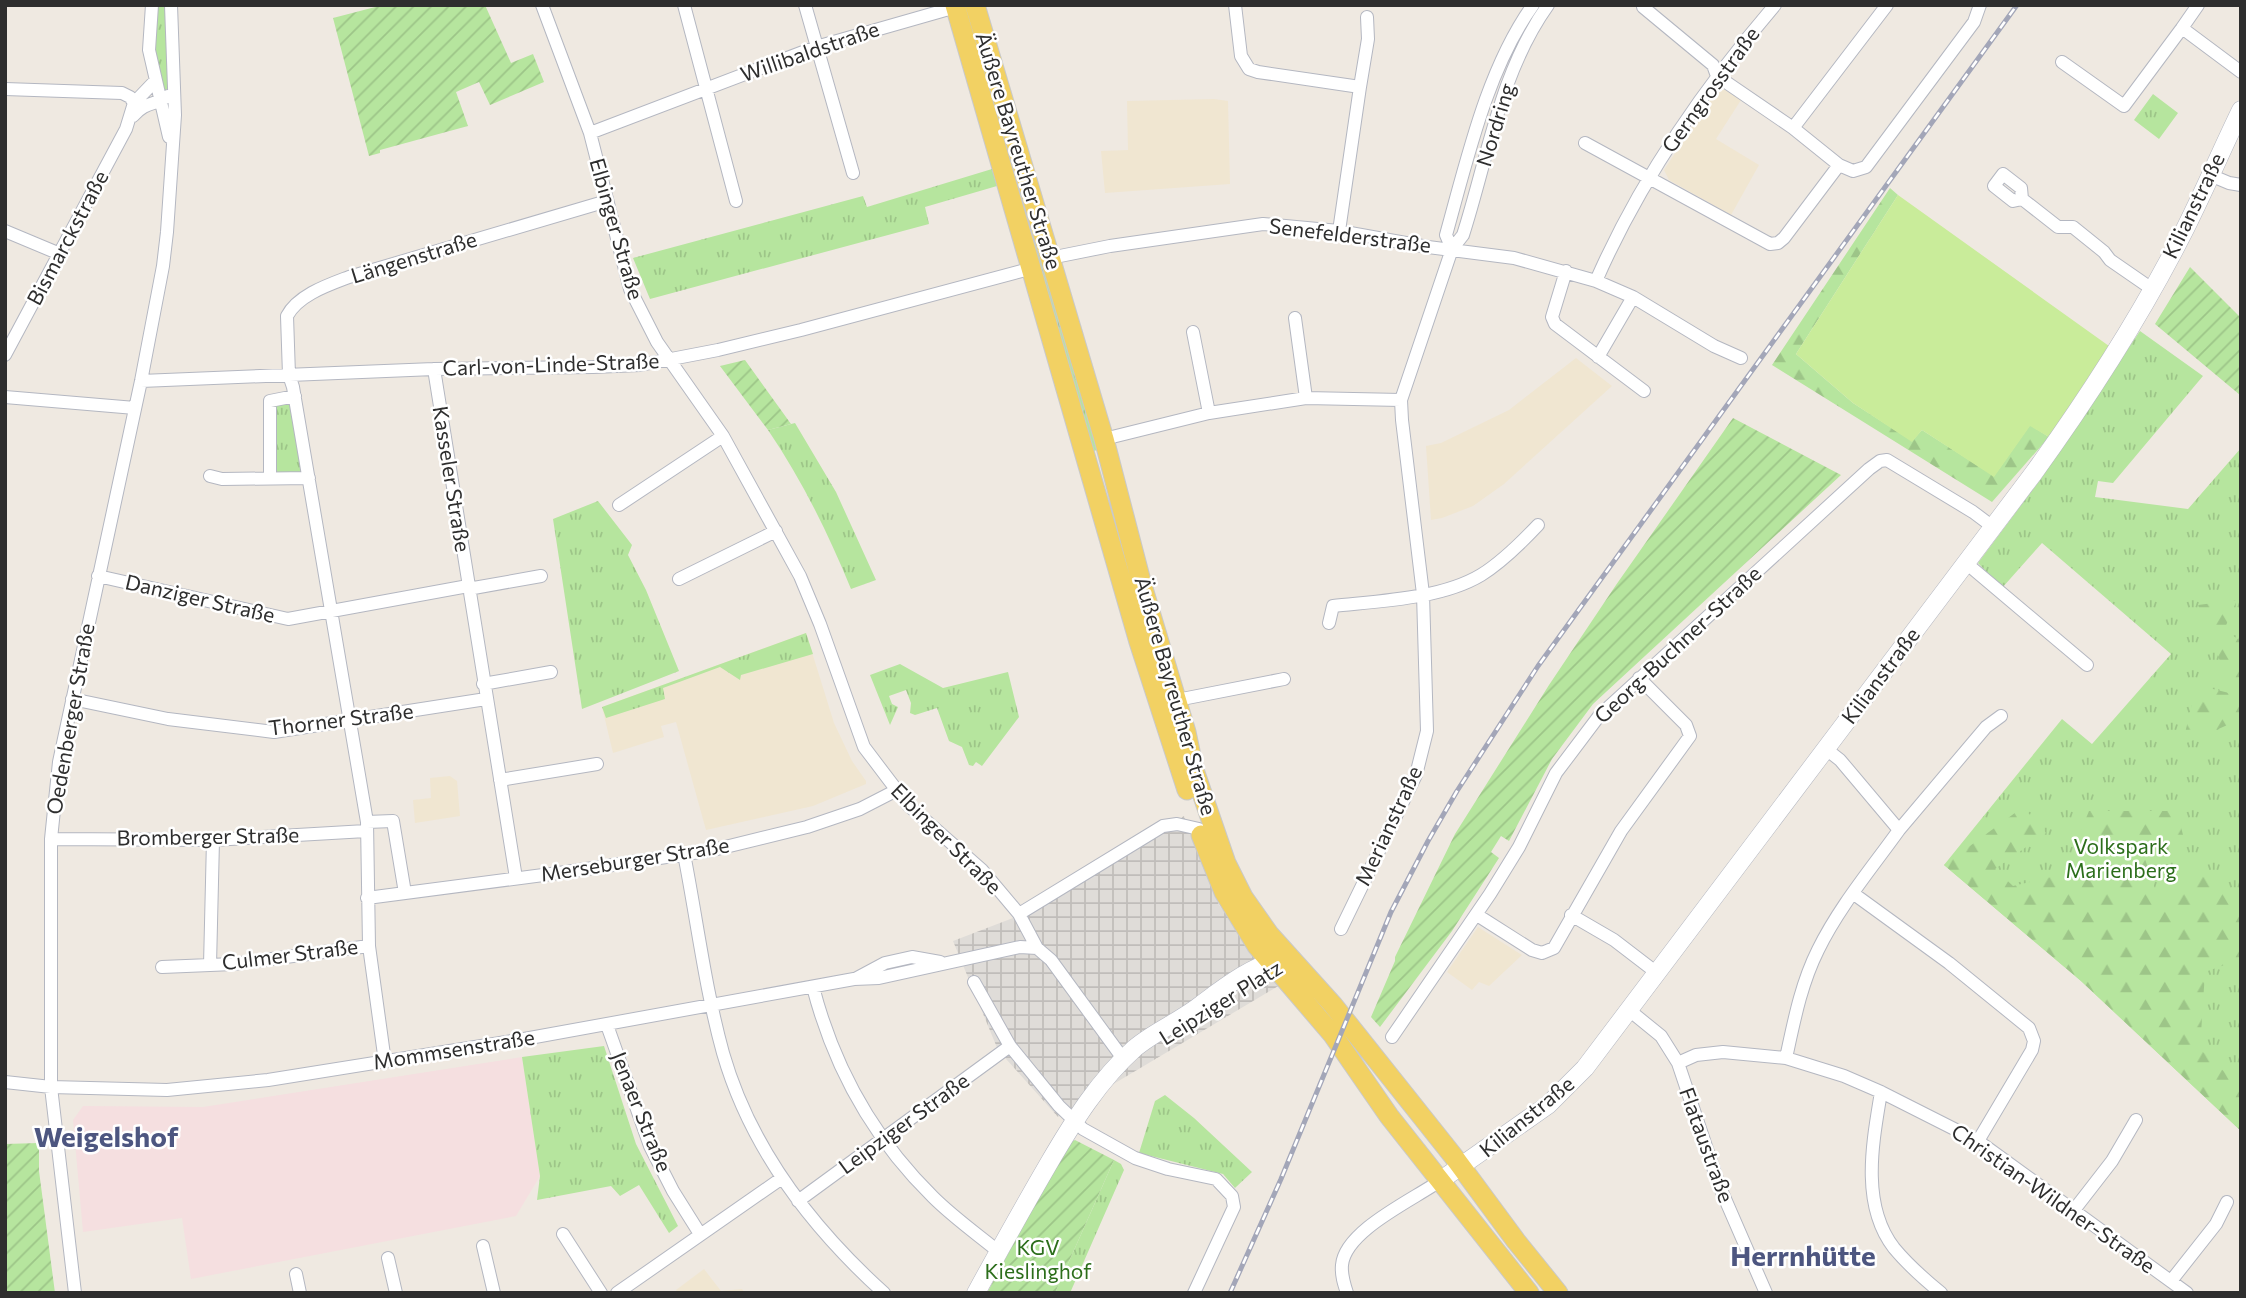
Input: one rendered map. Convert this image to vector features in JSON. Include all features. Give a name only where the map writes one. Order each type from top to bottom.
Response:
[{"type":"main road","name":"Äußere Bayreuther Straße","points":[[962,6],[1050,258],[1104,439],[1196,778],[1226,863],[1279,964],[1333,1005],[1558,1293]]},
{"type":"main road","name":"Äußere Bayreuther Straße","points":[[983,64],[1033,268],[1139,642],[1199,829],[1224,892],[1246,930],[1279,964],[1333,1035],[1389,1116],[1529,1293]]},
{"type":"main road","name":"Kilianstraße","points":[[1441,1181],[1520,1127],[1563,1092],[1585,1068],[1993,527],[2069,424],[2152,289],[2183,232],[2241,110]]},
{"type":"main road","name":"Leipziger Platz","points":[[976,1293],[1074,1121],[1094,1093],[1124,1060],[1136,1048],[1238,979],[1279,964]]},
{"type":"main road","points":[[1482,1231],[1487,1222],[1499,1219]]},
{"type":"street","points":[[152,5],[149,50],[162,100]]},
{"type":"street","points":[[171,5],[174,91]]},
{"type":"street","name":"Elbinger Straße","points":[[542,5],[590,133],[630,289],[648,328],[723,436],[800,576],[864,747],[895,791],[975,862],[1019,915]]},
{"type":"street","points":[[684,5],[736,201]]},
{"type":"street","points":[[805,5],[853,173]]},
{"type":"street","points":[[1235,5],[1241,56],[1249,69],[1360,87]]},
{"type":"street","name":"Nordring","points":[[1452,248],[1446,235],[1488,94],[1500,59],[1533,5]]},
{"type":"street","name":"Nordring","points":[[1401,400],[1452,248],[1463,235],[1511,73],[1526,40],[1548,5]]},
{"type":"street","name":"Gerngrosstraße","points":[[1596,281],[1650,177],[1717,76],[1775,5]]},
{"type":"street","points":[[1793,128],[1887,5]]},
{"type":"street","points":[[1643,7],[1713,65],[1717,76],[1793,128],[1839,165],[1853,171],[1866,167],[1974,22],[1980,5]]},
{"type":"street","points":[[2062,62],[2124,106],[2198,5]]},
{"type":"street","name":"Willibaldstraße","points":[[590,133],[816,47],[962,6]]},
{"type":"street","points":[[1339,231],[1368,39],[1367,17]]},
{"type":"street","points":[[2182,28],[2241,72]]},
{"type":"street","points":[[5,89],[122,93],[134,103],[156,80]]},
{"type":"street","name":"Bismarckstraße","points":[[5,355],[130,120],[141,106],[162,100],[174,91]]},
{"type":"street","name":"Oedenberger Straße","points":[[75,1293],[51,1087],[51,839],[57,773],[141,381],[167,232],[175,115],[174,91]]},
{"type":"street","name":"Oedenberger Straße","points":[[162,100],[171,151]]},
{"type":"street","name":"Bismarckstraße","points":[[130,120],[134,103]]},
{"type":"street","name":"Gerngrosstraße","points":[[1585,143],[1650,177]]},
{"type":"street","points":[[1650,177],[1770,244],[1778,243],[1783,238],[1839,165]]},
{"type":"street","points":[[2210,175],[2241,185]]},
{"type":"street","points":[[2022,199],[2058,227],[2073,227],[2104,251],[2110,260],[2152,289]]},
{"type":"street","name":"Längenstraße","points":[[385,1062],[369,946],[367,827],[295,396],[289,374],[287,316],[298,302],[349,277],[607,201]]},
{"type":"street","name":"Senefelderstraße","points":[[1050,258],[1110,246],[1263,225],[1339,231],[1428,247],[1514,258],[1566,271],[1633,297],[1741,358]]},
{"type":"street","points":[[5,231],[60,254]]},
{"type":"street","name":"Carl-von-Linde-Straße","points":[[141,381],[434,369],[593,368],[669,361],[846,319],[1033,268]]},
{"type":"street","points":[[1566,271],[1552,317],[1555,324],[1644,391]]},
{"type":"street","points":[[1598,357],[1633,297]]},
{"type":"street","points":[[1295,318],[1306,398]]},
{"type":"street","points":[[1194,331],[1209,413]]},
{"type":"street","name":"Kasseler Straße","points":[[434,369],[516,878]]},
{"type":"street","points":[[270,478],[270,401],[295,396]]},
{"type":"street","points":[[5,397],[135,408]]},
{"type":"street","points":[[1104,439],[1209,413],[1306,398],[1401,400]]},
{"type":"street","name":"Merianstraße","points":[[1341,929],[1416,775],[1427,731],[1423,594],[1401,400]]},
{"type":"street","points":[[618,505],[723,436]]},
{"type":"street","name":"Georg-Buchner-Straße","points":[[1392,1037],[1477,915],[1519,846],[1560,766],[1599,716],[1880,461],[1886,460],[1894,464],[1993,527]]},
{"type":"street","points":[[210,476],[222,479],[309,478]]},
{"type":"street","points":[[1329,622],[1333,606],[1423,594],[1451,587],[1481,574],[1520,544],[1538,525]]},
{"type":"street","points":[[679,579],[776,531]]},
{"type":"street","points":[[1966,563],[2087,665]]},
{"type":"street","name":"Danziger Straße","points":[[98,576],[288,619],[468,587]]},
{"type":"street","points":[[468,587],[541,576]]},
{"type":"street","points":[[484,684],[551,672]]},
{"type":"street","points":[[1477,915],[1532,950],[1542,953],[1554,948],[1621,831],[1690,736],[1686,725],[1639,678]]},
{"type":"street","points":[[1177,700],[1284,679]]},
{"type":"street","name":"Thorner Straße","points":[[72,699],[168,719],[274,732],[486,699]]},
{"type":"street","points":[[1786,1058],[1796,1007],[1818,951],[1899,830],[1986,727],[2001,716]]},
{"type":"street","points":[[1826,749],[1840,760],[1899,830]]},
{"type":"street","points":[[500,780],[597,764]]},
{"type":"street","name":"Merseburger Straße","points":[[367,898],[684,854],[807,827],[860,809],[895,791]]},
{"type":"street","name":"Bromberger Straße","points":[[51,839],[214,840],[367,827],[393,821],[405,893]]},
{"type":"street","points":[[1124,1060],[1051,960],[1037,948],[1019,915],[1163,826],[1177,824],[1199,829]]},
{"type":"street","name":"Culmer Straße","points":[[210,965],[214,840]]},
{"type":"street","points":[[684,854],[712,1006],[723,1054],[739,1096],[757,1135],[797,1201],[846,1257],[884,1293]]},
{"type":"street","points":[[1854,894],[1949,963],[2033,1034],[2032,1050],[1978,1141]]},
{"type":"street","points":[[1571,915],[1614,940],[1657,973]]},
{"type":"street","name":"Culmer Straße","points":[[162,967],[233,964],[369,946]]},
{"type":"street","name":"Mommsenstraße","points":[[5,1082],[51,1087],[191,1089],[268,1080],[607,1025],[813,987],[854,979],[885,963],[912,957],[947,963],[1020,947],[1037,948]]},
{"type":"street","points":[[974,982],[1010,1046],[1074,1121],[1094,1136],[1135,1158],[1168,1169],[1216,1179],[1227,1188],[1234,1208],[1194,1293]]},
{"type":"street","points":[[813,987],[837,1059],[855,1096],[883,1139],[906,1169],[935,1199],[999,1252]]},
{"type":"street","name":"Flataustraße","points":[[1629,1010],[1661,1036],[1678,1063],[1719,1185],[1766,1293]]},
{"type":"street","name":"Jenaer Straße","points":[[607,1025],[650,1146],[673,1191],[700,1234]]},
{"type":"street","name":"Leipziger Straße","points":[[797,1201],[1010,1046]]},
{"type":"street","name":"Christian-Wildner-Straße","points":[[1678,1063],[1696,1055],[1723,1052],[1786,1058],[1844,1076],[1915,1107],[1978,1141],[2187,1293]]},
{"type":"street","points":[[1881,1092],[1871,1163],[1877,1208],[1892,1246],[1941,1293]]},
{"type":"street","points":[[2074,1210],[2112,1161],[2136,1120]]},
{"type":"street","points":[[617,1293],[782,1178]]},
{"type":"street","points":[[1347,1293],[1342,1278],[1342,1264],[1350,1245],[1376,1223],[1441,1181]]},
{"type":"street","points":[[2171,1281],[2216,1224],[2227,1202]]},
{"type":"street","points":[[563,1234],[601,1293]]},
{"type":"street","points":[[483,1246],[494,1293]]},
{"type":"street","points":[[388,1258],[396,1293]]},
{"type":"street","points":[[296,1275],[300,1293]]},
{"type":"shaded area","points":[[1725,89],[1741,100],[1716,139],[1759,165],[1731,215],[1669,180],[1664,170],[1716,91]]},
{"type":"shaded area","points":[[1127,101],[1228,101],[1230,184],[1105,193],[1101,151],[1128,150]]},
{"type":"shaded area","points":[[1576,358],[1612,386],[1504,484],[1473,506],[1431,520],[1426,446],[1441,443],[1509,410]]},
{"type":"shaded area","points":[[806,633],[834,723],[866,784],[813,806],[706,830],[676,722],[661,726],[664,737],[613,753],[602,707]]},
{"type":"shaded area","points":[[450,776],[457,781],[460,816],[415,823],[413,800],[431,798],[430,778]]},
{"type":"shaded area","points":[[1184,816],[1219,905],[1280,985],[1058,1117],[998,1050],[953,941],[1013,918]]},
{"type":"shaded area","points":[[1478,927],[1522,955],[1489,986],[1479,982],[1472,990],[1447,972]]},
{"type":"shaded area","points":[[522,1057],[540,1176],[516,1216],[191,1279],[182,1218],[83,1232],[73,1120],[83,1106],[203,1107]]},
{"type":"shaded area","points":[[704,1269],[721,1291],[742,1289],[745,1293],[678,1293],[676,1290]]},
{"type":"green space","points":[[156,5],[166,5],[169,87],[164,92],[155,53]]},
{"type":"green space","points":[[383,5],[485,5],[511,63],[533,54],[544,82],[490,105],[479,82],[456,92],[468,126],[380,150],[380,153],[369,156],[333,18]]},
{"type":"green space","points":[[981,66],[984,68],[1101,449],[1090,452]]},
{"type":"green space","points":[[2153,94],[2178,113],[2159,139],[2134,120]]},
{"type":"green space","points":[[992,169],[997,186],[925,207],[929,224],[650,299],[633,258],[863,196],[867,207]]},
{"type":"green space","points":[[1890,188],[1898,195],[1796,354],[1853,403],[1912,441],[1922,430],[1994,476],[2030,425],[2049,437],[1992,502],[1772,365]]},
{"type":"green space","points":[[1898,195],[2109,346],[2049,437],[2030,426],[1994,477],[1922,430],[1912,442],[1853,403],[1796,354]]},
{"type":"green space","points":[[2190,267],[2241,318],[2240,395],[2155,324]]},
{"type":"green space","name":"Volkspark Marienberg","points":[[2140,331],[2203,376],[2113,483],[2098,481],[2095,497],[2188,509],[2241,448],[2241,1131],[2081,981],[1944,865],[2062,719],[2092,744],[2171,654],[2042,543],[2002,588],[1978,563],[2040,480]]},
{"type":"green space","points":[[745,360],[791,424],[768,430],[720,366]]},
{"type":"green space","points":[[291,402],[302,474],[279,475],[275,471],[275,406]]},
{"type":"green space","points":[[1733,418],[1841,475],[1593,704],[1552,759],[1509,841],[1501,836],[1491,852],[1499,858],[1452,931],[1380,1027],[1371,1017],[1395,957],[1455,834],[1549,685]]},
{"type":"green space","points":[[795,423],[836,492],[876,580],[851,589],[814,507],[768,430]]},
{"type":"green space","points":[[598,501],[632,545],[628,555],[646,590],[679,671],[582,709],[553,519]]},
{"type":"green space","points":[[2237,600],[2224,630],[2241,641],[2241,719],[2182,745],[2197,685],[2233,694],[2198,605]]},
{"type":"green space","points":[[806,633],[813,654],[741,675],[740,680],[720,667],[663,688],[665,699],[606,718],[602,707]]},
{"type":"green space","points":[[900,664],[943,688],[1008,672],[1019,717],[982,766],[976,762],[973,766],[969,765],[962,747],[949,741],[937,708],[915,715],[910,713],[911,703],[906,690],[889,696],[892,704],[898,707],[890,725],[870,675]]},
{"type":"green space","points":[[2023,807],[2046,833],[1995,869],[2013,886],[2063,874],[2089,811],[2177,811],[2185,843],[2145,859],[2159,901],[2204,865],[2241,904],[2241,959],[2205,972],[2200,1049],[2231,1078],[2241,1064],[2241,1131],[2081,981],[1944,865]]},
{"type":"green space","points":[[604,1046],[636,1144],[678,1226],[669,1233],[639,1185],[620,1196],[611,1186],[537,1200],[540,1176],[522,1057]]},
{"type":"green space","points":[[1165,1095],[1252,1172],[1235,1188],[1223,1174],[1139,1153],[1155,1101]]},
{"type":"green space","name":"KGV Kieslinghof","points":[[1075,1140],[1114,1160],[1055,1293],[987,1293],[1067,1144]]},
{"type":"green space","points":[[39,1143],[39,1171],[55,1293],[5,1293],[5,1144]]},
{"type":"green space","points":[[1114,1160],[1121,1164],[1124,1170],[1070,1293],[1055,1293]]},
{"type":"railway","points":[[1230,1293],[1281,1179],[1391,912],[1457,791],[1538,666],[2017,5]]},
{"type":"district","name":"Weigelshof","points":[[106,1137]]},
{"type":"district","name":"Herrnhütte","points":[[1803,1256]]}]
